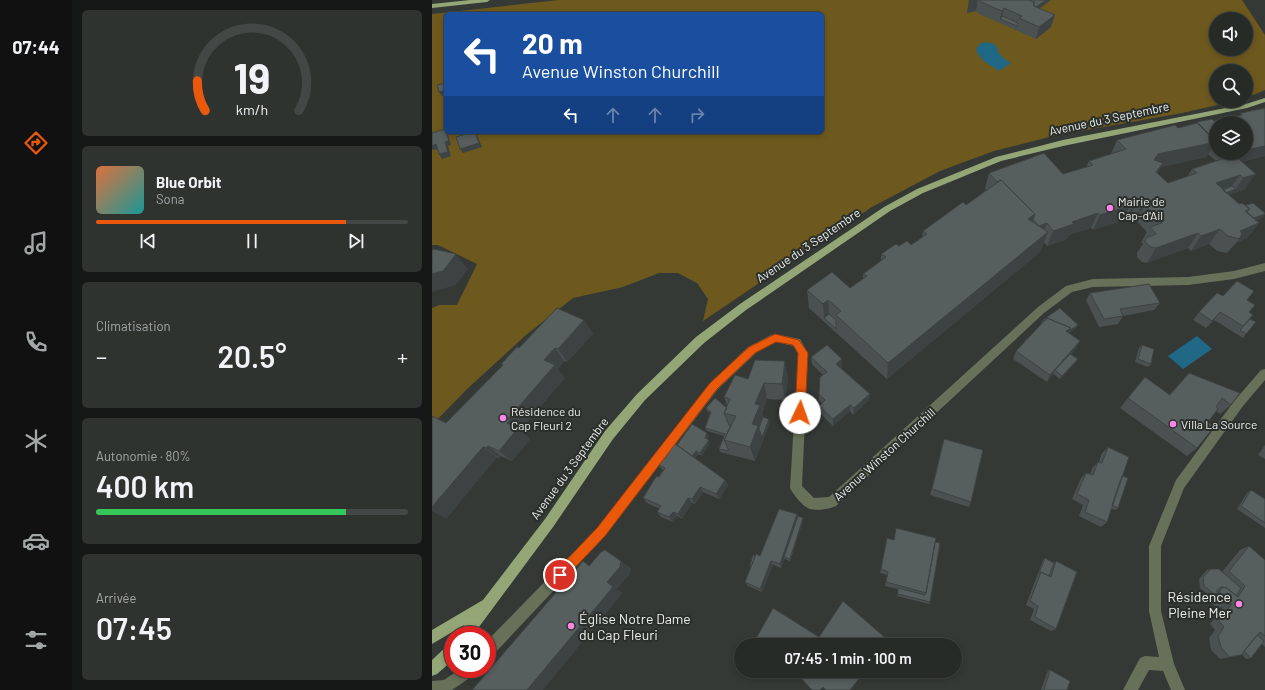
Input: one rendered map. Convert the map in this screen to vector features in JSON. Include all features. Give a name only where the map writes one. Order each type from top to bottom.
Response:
[{"type":"main road","points":[[432,6],[487,0]]},
{"type":"main road","name":"Avenue du 3 Septembre","points":[[471,626],[610,436],[641,397],[700,340],[743,307],[887,209],[920,191],[954,176],[1022,152],[1247,106],[1265,100]]},
{"type":"main road","name":"Avenue du 3 Septembre","points":[[432,638],[489,603]]},
{"type":"main road","points":[[432,670],[444,660]]},
{"type":"street","name":"Avenue Winston Churchill","points":[[496,642],[601,532],[714,386],[752,350],[775,338],[796,342],[803,353],[796,488],[812,504],[832,502],[1041,310],[1069,289],[1093,282],[1188,281],[1234,275],[1265,267]]},
{"type":"street","points":[[1178,690],[1167,664],[1155,611],[1155,546],[1180,484],[1239,403],[1265,373]]},
{"type":"street","points":[[1130,690],[1145,663],[1167,664]]},
{"type":"street","points":[[432,688],[441,689],[460,678]]},
{"type":"shaded area","points":[[559,0],[1242,0],[1250,12],[1209,12],[1209,56],[1253,56],[1253,17],[1265,35],[1265,90],[1253,95],[1253,64],[1209,64],[1209,107],[1053,136],[994,151],[940,171],[872,207],[703,321],[708,299],[697,283],[678,273],[659,273],[623,287],[573,298],[526,335],[467,389],[432,425],[432,308],[439,305],[457,305],[477,264],[438,245],[432,245],[432,14],[444,13],[444,134],[824,134],[824,12],[450,12]]},
{"type":"water","points":[[985,42],[994,44],[1000,55],[1011,63],[999,71],[985,62],[977,53],[976,49],[980,44]]},
{"type":"water","points":[[1197,336],[1212,349],[1183,369],[1168,356]]},
{"type":"building","points":[[979,0],[1028,0],[1034,2],[1034,6],[1055,15],[1039,27],[1019,18],[1022,16],[1004,8],[1002,11]]},
{"type":"building","points":[[1035,0],[1046,0],[1036,7],[1034,6],[1033,2]]},
{"type":"building","points":[[1003,16],[1018,23],[1017,26],[1000,19]]},
{"type":"building","points":[[444,83],[444,91],[439,92],[437,85]]},
{"type":"building","points":[[1265,108],[1265,146],[1253,149],[1253,116],[1237,116],[1242,115],[1241,113]]},
{"type":"building","points":[[1209,120],[1209,134],[1197,122]]},
{"type":"building","name":"Mairie de Cap-d'Ail","points":[[1197,123],[1209,135],[1209,143],[1158,154],[1154,160],[1163,163],[1156,172],[1168,183],[1197,173],[1192,169],[1219,160],[1240,160],[1256,174],[1243,178],[1240,175],[1216,183],[1239,204],[1242,203],[1250,209],[1245,211],[1259,223],[1240,231],[1242,234],[1239,239],[1228,236],[1220,229],[1201,236],[1198,233],[1156,248],[1151,247],[1145,242],[1146,238],[1156,234],[1150,227],[1162,223],[1145,205],[1141,207],[1137,203],[1134,204],[1132,202],[1123,204],[1126,207],[1100,215],[1098,213],[1072,222],[1074,224],[1053,231],[1047,223],[1039,226],[1033,219],[1035,214],[1001,180],[997,182],[989,173],[1044,153],[1063,174],[1093,165],[1089,161],[1126,149],[1117,140],[1175,125],[1178,128]]},
{"type":"building","points":[[444,129],[444,134],[447,134],[449,141],[445,142],[448,152],[439,154],[436,144],[432,146],[432,133]]},
{"type":"building","points":[[466,134],[476,134],[479,143],[460,149],[456,137]]},
{"type":"building","points":[[1001,180],[1035,214],[1028,219],[1048,232],[888,363],[836,315],[841,311],[828,300],[823,304],[807,290],[832,272],[850,288],[867,276],[863,274],[886,257],[881,254],[896,244],[899,246],[907,241],[911,245],[927,234],[923,231],[963,202],[966,205]]},
{"type":"building","points":[[1232,186],[1236,189],[1226,193],[1223,190]]},
{"type":"building","points":[[1253,203],[1265,214],[1254,218],[1247,212],[1250,209],[1246,205]]},
{"type":"building","points":[[434,249],[456,254],[443,271],[432,274],[432,250]]},
{"type":"building","points":[[1237,281],[1254,291],[1247,300],[1255,305],[1249,312],[1253,315],[1243,326],[1220,312],[1212,321],[1199,312],[1217,293],[1223,296]]},
{"type":"building","points":[[1149,284],[1160,303],[1120,309],[1123,316],[1104,319],[1090,293]]},
{"type":"building","points":[[557,308],[584,320],[558,349],[555,348],[544,360],[555,365],[508,419],[510,420],[507,423],[518,428],[499,451],[488,446],[486,448],[483,447],[432,507],[432,416],[446,423],[503,365],[501,364],[517,347],[519,348]]},
{"type":"building","points":[[1060,308],[1078,325],[1069,331],[1071,328],[1047,318],[1045,321],[1043,320]]},
{"type":"building","points":[[829,314],[836,320],[836,329],[824,318]]},
{"type":"building","points":[[1047,318],[1071,328],[1066,331],[1080,341],[1050,375],[1016,351]]},
{"type":"building","points":[[1250,319],[1256,322],[1246,334],[1240,330]]},
{"type":"building","points":[[827,345],[842,359],[836,364],[870,394],[854,408],[850,405],[833,419],[819,406],[825,400],[819,394],[820,377],[827,372],[811,357]]},
{"type":"building","points":[[1142,345],[1154,349],[1151,364],[1138,359]]},
{"type":"building","points":[[1070,354],[1078,359],[1062,376],[1055,370]]},
{"type":"building","points":[[755,360],[785,361],[782,384],[764,383],[755,404],[760,405],[752,424],[758,426],[750,447],[724,440],[736,416],[724,413],[730,399],[724,397],[735,375],[748,379]]},
{"type":"building","name":"Villa La Source","points":[[1189,373],[1240,393],[1231,405],[1222,398],[1216,407],[1218,409],[1208,422],[1214,427],[1197,448],[1128,398],[1145,377],[1170,395]]},
{"type":"building","points":[[715,398],[727,408],[724,413],[729,425],[731,425],[724,440],[729,451],[719,449],[725,434],[705,428],[711,412],[706,408]]},
{"type":"building","points":[[763,417],[769,419],[762,438],[759,428]]},
{"type":"building","points":[[692,424],[707,433],[705,438],[709,440],[700,453],[696,451],[692,456],[677,445]]},
{"type":"building","points":[[944,439],[983,450],[971,502],[932,489]]},
{"type":"building","points":[[674,443],[725,480],[716,494],[700,487],[692,499],[688,498],[678,514],[673,512],[669,517],[657,512],[661,506],[643,498],[654,480],[657,476],[659,477],[665,468],[658,465]]},
{"type":"building","points":[[1108,447],[1129,457],[1107,522],[1085,512],[1089,500],[1077,494],[1086,473],[1093,475],[1098,462],[1102,463]]},
{"type":"building","points":[[1122,476],[1128,478],[1118,508],[1112,505]]},
{"type":"building","points":[[1251,490],[1265,499],[1265,523],[1241,506]]},
{"type":"building","points":[[779,509],[797,514],[780,564],[771,561],[760,589],[745,582],[756,554],[760,556]]},
{"type":"building","points":[[798,516],[803,518],[790,559],[784,557]]},
{"type":"building","points":[[896,528],[936,538],[926,593],[886,582],[888,572],[881,569],[887,538],[894,540]]},
{"type":"building","points":[[935,542],[940,543],[930,602],[898,594],[898,588],[925,595]]},
{"type":"building","name":"Résidence Pleine Mer","points":[[1249,546],[1265,560],[1265,636],[1260,632],[1241,655],[1229,657],[1221,647],[1218,636],[1224,627],[1219,621],[1232,604],[1225,605],[1218,598],[1222,587],[1227,588],[1238,597],[1245,586],[1229,571]]},
{"type":"building","name":"Église Notre Dame du Cap Fleuri","points":[[605,550],[621,561],[620,567],[607,582],[613,587],[527,690],[472,690],[482,678],[496,678],[496,662],[583,561],[589,566],[601,552]]},
{"type":"building","points":[[753,555],[755,556],[752,565],[750,565]]},
{"type":"building","points":[[1045,558],[1054,563],[1049,576],[1041,572],[1039,573]]},
{"type":"building","points":[[1056,561],[1077,572],[1056,629],[1035,617],[1038,606],[1030,601],[1041,572],[1051,577]]},
{"type":"building","points":[[1211,569],[1219,569],[1241,588],[1236,596],[1227,588],[1222,587],[1218,589],[1215,595],[1204,586],[1203,577]]},
{"type":"building","points":[[843,601],[886,638],[756,638],[773,608],[819,637]]},
{"type":"building","points":[[1257,635],[1264,641],[1251,658],[1244,651]]},
{"type":"building","points":[[1050,670],[1070,681],[1067,690],[1044,690]]},
{"type":"building","points":[[801,678],[859,678],[850,690],[826,690],[823,687],[820,690],[812,690]]},
{"type":"place","name":"Mairie de Cap-d'Ail","points":[[1110,208]]},
{"type":"place","name":"Résidence du Cap Fleuri 2","points":[[503,418]]},
{"type":"place","name":"Villa La Source","points":[[1173,424]]},
{"type":"place","name":"Résidence Pleine Mer","points":[[1239,604]]},
{"type":"place","name":"Église Notre Dame du Cap Fleuri","points":[[571,626]]},
{"type":"route","points":[[560,575],[601,532],[714,386],[752,350],[775,338],[796,342],[803,353],[800,413]]}]
